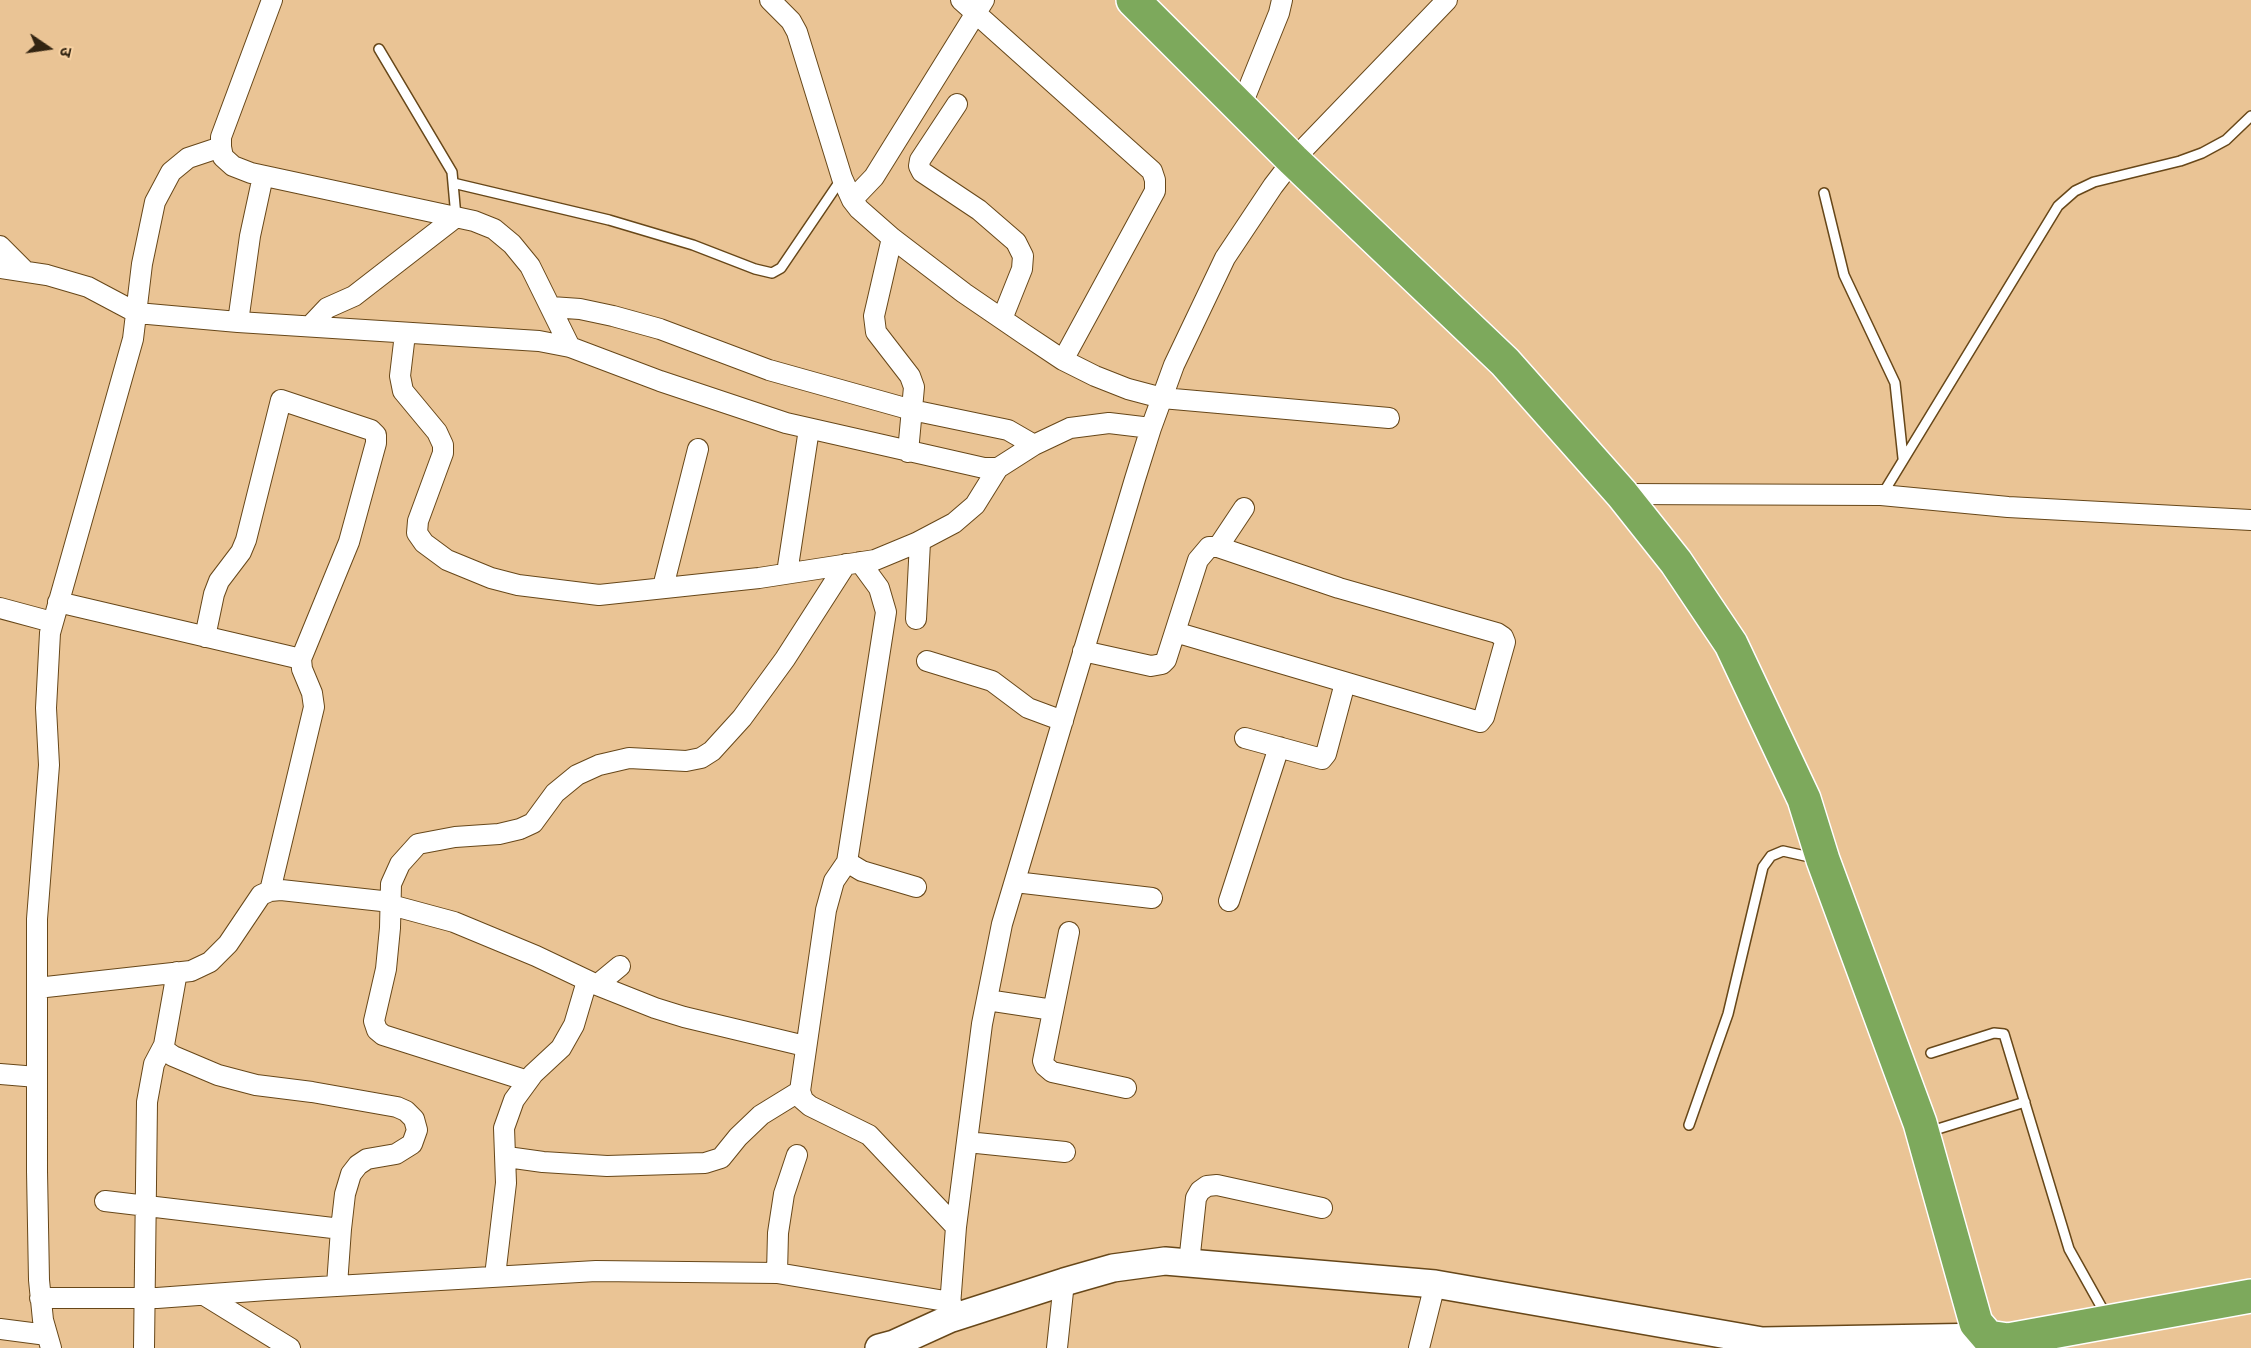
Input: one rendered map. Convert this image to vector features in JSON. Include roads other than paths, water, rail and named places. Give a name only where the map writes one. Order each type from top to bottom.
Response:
[{"type":"highway","points":[[1133,0],[1293,160],[1505,362],[1622,494],[1676,562],[1731,644],[1804,799],[1822,860],[1923,1134],[1976,1323],[1988,1337],[2008,1340],[2251,1296]]},
{"type":"main road","points":[[889,1347],[950,1311],[1113,1268],[1165,1261],[1436,1284],[1762,1341],[1915,1343],[1988,1337]]},
{"type":"street","points":[[272,0],[221,137],[220,147],[223,156],[233,166],[263,176],[474,221],[494,229],[512,244],[530,266],[570,347]]},
{"type":"street","points":[[770,0],[791,21],[797,32],[842,178],[859,210],[964,293],[1002,319],[1063,360],[1095,376],[1162,399],[1389,418]]},
{"type":"street","points":[[1241,107],[1280,13],[1282,0]]},
{"type":"street","points":[[40,1298],[145,1298],[596,1271],[777,1273],[950,1311],[967,1142],[987,999],[1002,924],[1151,428],[1179,354],[1225,258],[1273,186],[1293,160],[1447,0]]},
{"type":"street","points":[[852,200],[874,177],[973,4],[1152,171],[1155,180],[1155,191],[1063,360]]},
{"type":"street","points":[[957,104],[920,160],[919,166],[922,172],[979,210],[1016,242],[1023,256],[1023,269],[1002,319]]},
{"type":"street","points":[[49,1342],[40,1298],[37,988],[38,894],[49,765],[46,708],[47,665],[52,622],[133,339],[142,264],[155,202],[171,172],[188,158],[220,147]]},
{"type":"street","points":[[238,322],[250,236],[263,176]]},
{"type":"street","points":[[310,326],[327,308],[354,296],[456,217]]},
{"type":"street","points":[[892,238],[874,316],[876,332],[910,376],[914,387],[908,452]]},
{"type":"street","points":[[0,246],[24,270]]},
{"type":"street","points":[[0,268],[24,270],[88,287],[137,313],[405,334],[539,341],[570,347],[786,423],[964,465],[998,468]]},
{"type":"street","points":[[551,308],[580,309],[632,321],[660,329],[770,370],[912,410],[1008,430],[1034,445]]},
{"type":"street","points":[[405,334],[400,376],[403,391],[437,432],[443,445],[443,453],[417,521],[417,533],[424,543],[447,560],[491,578],[518,585],[599,595],[787,573],[875,560],[920,542],[954,523],[975,505],[998,468],[1034,445],[1070,428],[1109,423],[1151,428]]},
{"type":"street","points":[[205,636],[214,594],[219,582],[241,552],[246,540],[281,400],[371,429],[376,435],[376,443],[349,542],[301,659],[314,706],[270,891]]},
{"type":"street","points":[[787,573],[809,429]]},
{"type":"street","points":[[663,587],[698,449]]},
{"type":"street","points":[[1622,494],[1881,495],[2008,507],[2251,519]]},
{"type":"street","points":[[1218,547],[1244,508]]},
{"type":"street","points":[[916,619],[920,542]]},
{"type":"street","points":[[1083,651],[1157,666],[1166,660],[1198,560],[1209,547],[1218,547],[1339,588],[1497,633],[1505,642],[1484,717],[1480,722],[1175,632]]},
{"type":"street","points":[[853,563],[879,588],[886,612],[847,862],[834,881],[826,910],[800,1091],[803,1100],[810,1106],[869,1135],[957,1227]]},
{"type":"street","points":[[528,1081],[383,1035],[377,1029],[374,1021],[386,969],[391,884],[400,864],[418,844],[455,837],[499,834],[533,823],[555,793],[578,774],[599,765],[629,758],[686,761],[701,759],[712,751],[742,718],[853,563]]},
{"type":"street","points":[[58,602],[301,659]]},
{"type":"street","points":[[0,608],[52,622]]},
{"type":"street","points":[[927,661],[992,681],[1028,708],[1063,721]]},
{"type":"street","points":[[1245,738],[1319,759],[1325,757],[1345,683]]},
{"type":"street","points":[[1228,901],[1279,747]]},
{"type":"street","points":[[847,862],[862,871],[915,887]]},
{"type":"street","points":[[1015,882],[1152,898]]},
{"type":"street","points":[[37,988],[191,971],[210,962],[228,944],[261,895],[281,890],[391,904],[454,922],[536,956],[592,983],[684,1017],[805,1046]]},
{"type":"street","points":[[1069,932],[1043,1061],[1052,1072],[1126,1088]]},
{"type":"street","points":[[495,1276],[506,1183],[507,1157],[504,1128],[514,1100],[528,1081],[561,1048],[574,1025],[592,983],[620,966]]},
{"type":"street","points":[[144,1348],[147,1102],[154,1064],[164,1045],[177,972]]},
{"type":"street","points":[[987,999],[1053,1010]]},
{"type":"street","points":[[164,1045],[166,1051],[173,1056],[238,1080],[375,1103],[406,1111],[414,1119],[417,1130],[412,1144],[396,1154],[367,1159],[351,1174],[345,1194],[337,1286]]},
{"type":"street","points":[[0,1074],[37,1077]]},
{"type":"street","points":[[507,1157],[607,1166],[705,1163],[721,1158],[738,1137],[761,1115],[800,1091]]},
{"type":"street","points":[[967,1142],[1065,1152]]},
{"type":"street","points":[[777,1273],[784,1194],[797,1155]]},
{"type":"street","points":[[1189,1263],[1197,1198],[1200,1191],[1207,1186],[1217,1185],[1322,1208]]},
{"type":"street","points":[[105,1201],[341,1229]]},
{"type":"street","points":[[1057,1348],[1064,1282]]},
{"type":"street","points":[[1419,1348],[1436,1284]]},
{"type":"street","points":[[204,1295],[290,1348]]},
{"type":"street","points":[[0,1329],[49,1342]]},
{"type":"lane","points":[[379,49],[452,172],[456,217]]},
{"type":"lane","points":[[1881,495],[2058,206],[2075,191],[2094,182],[2180,161],[2202,153],[2226,140],[2251,116]]},
{"type":"lane","points":[[453,183],[609,220],[693,245],[754,269],[772,273],[781,268],[842,178]]},
{"type":"lane","points":[[1824,193],[1844,274],[1895,384],[1903,459]]},
{"type":"lane","points":[[1689,1125],[1728,1014],[1763,867],[1771,856],[1783,851],[1822,860]]},
{"type":"lane","points":[[1931,1053],[1994,1033],[2004,1034],[2069,1249],[2110,1322]]},
{"type":"lane","points":[[1923,1134],[2025,1102]]}]
